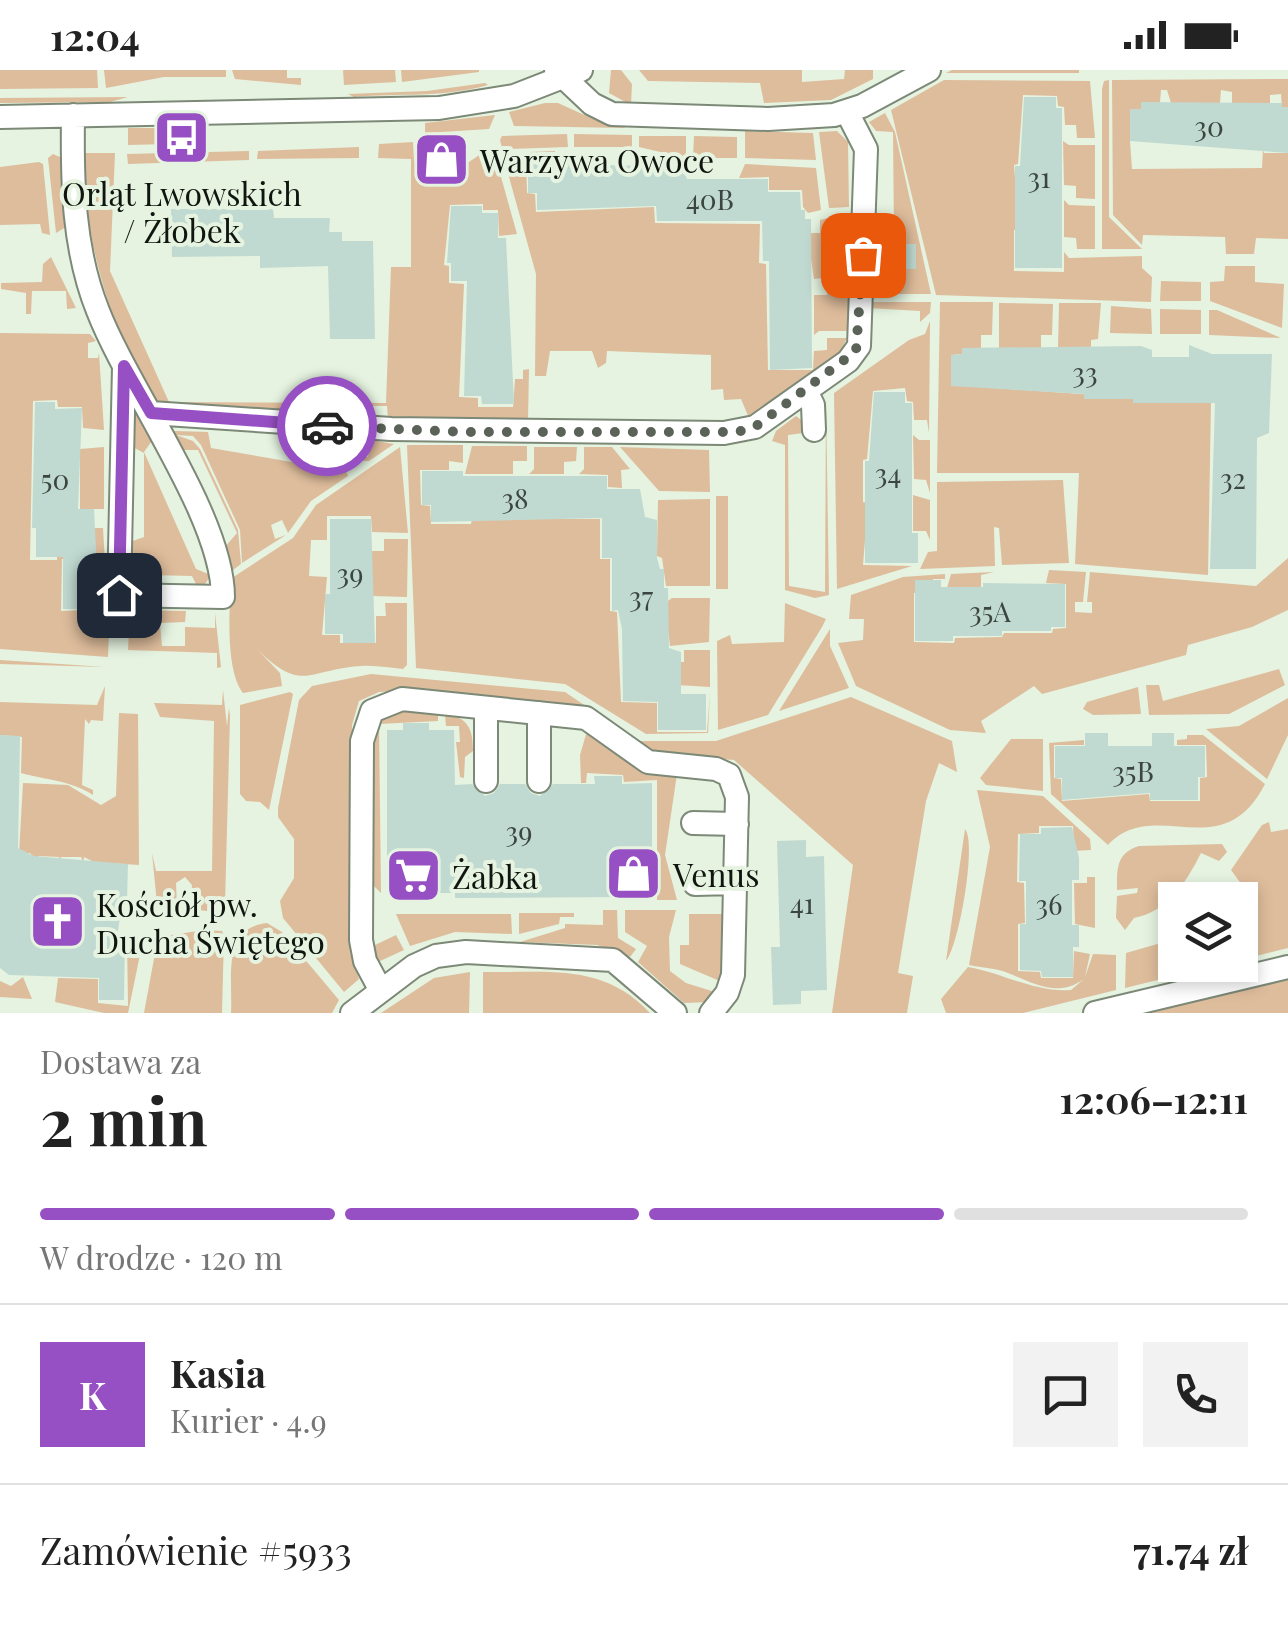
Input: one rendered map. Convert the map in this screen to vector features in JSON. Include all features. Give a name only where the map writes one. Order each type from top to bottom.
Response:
[{"type":"street","points":[[0,117],[439,108],[498,100],[567,73],[592,104],[624,116],[781,119],[847,112],[929,70]]},
{"type":"street","points":[[151,413],[463,432],[755,436],[806,391],[848,361],[860,339],[866,149],[847,112]]},
{"type":"street","points":[[73,115],[80,258],[99,314],[220,560],[223,597],[119,595],[124,366]]},
{"type":"street","points":[[806,391],[813,406],[814,430]]},
{"type":"street","points":[[380,989],[365,961],[361,940],[365,724],[372,711],[402,699],[586,718],[648,762],[716,769],[729,776],[736,784],[737,824],[733,975],[727,993],[712,1013]]},
{"type":"street","points":[[486,708],[486,781]]},
{"type":"street","points":[[538,781],[539,713]]},
{"type":"street","points":[[693,823],[737,824]]},
{"type":"street","points":[[695,884],[735,883]]},
{"type":"street","points":[[352,1013],[414,966],[451,954],[599,956],[628,968],[675,1013]]},
{"type":"street","points":[[1095,1013],[1288,967]]},
{"type":"shaded area","points":[[0,70],[97,70],[98,88],[0,89]]},
{"type":"shaded area","points":[[104,70],[226,70],[226,77],[164,77],[106,88]]},
{"type":"shaded area","points":[[232,70],[287,70],[287,78],[301,78],[301,85],[235,79]]},
{"type":"shaded area","points":[[343,70],[395,70],[396,82],[344,85]]},
{"type":"shaded area","points":[[401,70],[479,70],[479,72],[402,82]]},
{"type":"shaded area","points":[[611,70],[621,70],[632,84],[631,105],[609,93]]},
{"type":"shaded area","points":[[639,70],[802,70],[802,82],[844,79],[845,70],[873,70],[873,79],[831,100],[764,103],[760,83],[648,81]]},
{"type":"shaded area","points":[[1079,70],[1079,73],[946,73]]},
{"type":"shaded area","points":[[1288,79],[1288,107],[1282,107],[1281,94],[1270,95],[1270,107],[1232,103],[1232,92],[1221,90],[1220,103],[1171,103],[1167,90],[1161,90],[1160,102],[1141,109],[1130,141],[1132,169],[1262,168],[1263,149],[1264,153],[1288,153],[1288,239],[1256,238],[1254,254],[1226,254],[1225,237],[1143,235],[1142,245],[1113,215],[1112,80]]},
{"type":"shaded area","points":[[944,80],[1090,81],[1095,138],[1077,138],[1076,125],[1065,125],[1064,107],[1058,106],[1057,96],[1023,95],[1018,164],[1014,165],[1019,229],[1014,230],[1014,271],[1064,272],[1064,252],[1069,258],[1142,256],[1142,268],[1152,277],[1151,302],[936,295],[891,110]]},
{"type":"shaded area","points":[[1109,80],[1109,217],[1142,249],[1102,249],[1102,89],[1104,81]]},
{"type":"shaded area","points":[[488,85],[438,93],[354,97],[348,94],[427,91]]},
{"type":"shaded area","points":[[128,97],[110,102],[0,103],[0,98]]},
{"type":"shaded area","points":[[558,103],[602,123],[628,128],[514,126],[509,112]]},
{"type":"shaded area","points":[[885,113],[895,132],[931,294],[886,294],[886,236],[894,236],[893,132],[876,131],[869,122]],"holes":[[[915,244],[916,269],[896,269],[895,245]]]},
{"type":"shaded area","points":[[495,115],[489,129],[425,133],[425,123]]},
{"type":"shaded area","points":[[128,128],[157,128],[158,135],[164,136],[168,144],[128,145]]},
{"type":"shaded area","points":[[745,131],[813,133],[816,160],[745,158]]},
{"type":"shaded area","points":[[837,131],[848,142],[849,207],[829,208],[819,132]]},
{"type":"shaded area","points":[[567,134],[568,147],[509,149],[502,148],[500,140],[502,136]]},
{"type":"shaded area","points":[[574,134],[632,135],[632,147],[574,147]]},
{"type":"shaded area","points":[[639,136],[686,136],[686,158],[639,147]]},
{"type":"shaded area","points":[[694,136],[737,137],[737,158],[693,158]]},
{"type":"shaded area","points":[[1063,141],[1069,145],[1095,145],[1095,199],[1076,198],[1076,186],[1064,185]]},
{"type":"shaded area","points":[[413,142],[414,161],[428,160],[428,170],[453,170],[454,164],[469,162],[488,149],[494,152],[517,234],[499,236],[498,210],[483,210],[483,204],[450,205],[444,265],[449,266],[449,283],[464,284],[459,397],[478,398],[478,407],[513,407],[515,379],[523,379],[523,370],[529,369],[528,420],[388,419],[387,406],[304,405],[304,412],[161,404],[156,400],[125,345],[102,282],[88,216],[85,153],[115,153],[110,271],[169,402],[386,403],[391,267],[411,267],[411,159],[378,158],[379,144]]},
{"type":"shaded area","points":[[359,147],[359,158],[257,159],[258,151]]},
{"type":"shaded area","points":[[249,151],[249,160],[128,164],[127,154]]},
{"type":"shaded area","points":[[555,151],[555,158],[526,159],[527,193],[535,194],[536,212],[654,207],[655,223],[760,224],[759,263],[766,264],[768,370],[813,370],[814,351],[827,350],[827,338],[847,338],[838,356],[749,418],[741,399],[724,400],[723,389],[711,390],[711,355],[607,351],[606,363],[598,368],[592,351],[550,351],[546,376],[535,376],[536,274],[509,177],[529,152]]},
{"type":"shaded area","points":[[53,154],[60,157],[66,227],[56,233],[48,158]]},
{"type":"shaded area","points":[[43,164],[50,235],[42,233],[40,224],[0,225],[0,167]]},
{"type":"shaded area","points":[[745,164],[816,168],[821,210],[808,213],[803,207],[802,190],[769,190],[769,177],[739,178]]},
{"type":"shaded area","points":[[1064,200],[1069,205],[1095,206],[1095,249],[1077,249],[1076,238],[1064,237]]},
{"type":"shaded area","points":[[848,213],[849,275],[814,279],[807,233],[820,233],[820,220]]},
{"type":"shaded area","points":[[51,257],[76,308],[67,309],[66,291],[32,291],[31,314],[26,314],[26,293],[1,289],[1,283],[42,282],[43,264]]},
{"type":"shaded area","points":[[1225,266],[1255,266],[1255,282],[1284,284],[1282,328],[1210,301],[1210,282],[1224,281]]},
{"type":"shaded area","points":[[849,280],[850,331],[819,331],[814,335],[814,295],[827,295],[827,281]]},
{"type":"shaded area","points":[[1161,281],[1201,282],[1201,301],[1160,301]]},
{"type":"shaded area","points":[[868,302],[931,302],[930,313],[920,322],[920,311],[868,308]]},
{"type":"shaded area","points":[[940,302],[993,302],[992,335],[981,335],[981,348],[963,348],[962,354],[951,355],[951,385],[1211,403],[1208,575],[1075,564],[1079,473],[937,473]]},
{"type":"shaded area","points":[[999,303],[1053,304],[1052,335],[1041,335],[1041,348],[999,348]]},
{"type":"shaded area","points":[[1059,303],[1101,303],[1098,339],[1091,340],[1091,352],[1058,348]]},
{"type":"shaded area","points":[[1111,306],[1151,309],[1152,334],[1110,333]]},
{"type":"shaded area","points":[[1160,309],[1201,310],[1201,334],[1160,334]]},
{"type":"shaded area","points":[[1209,310],[1217,310],[1281,338],[1209,335]]},
{"type":"shaded area","points":[[930,321],[929,433],[927,420],[914,420],[913,402],[907,401],[905,388],[873,391],[867,459],[863,460],[863,502],[868,503],[863,565],[912,566],[837,589],[834,393],[909,340],[925,334]]},
{"type":"shaded area","points":[[0,333],[90,334],[96,341],[88,343],[88,358],[98,358],[99,353],[104,430],[83,428],[82,407],[58,407],[57,400],[33,401],[30,560],[57,560],[57,553],[84,528],[103,528],[106,579],[102,579],[100,558],[62,559],[61,611],[110,609],[108,657],[0,649]]},
{"type":"shaded area","points":[[826,400],[829,595],[815,598],[785,590],[785,445],[772,441],[776,431],[796,416],[804,422],[803,433],[788,435],[789,586],[825,592]]},
{"type":"shaded area","points":[[133,409],[137,409],[154,438],[144,452],[196,569],[211,575],[200,592],[192,576],[150,575],[139,592],[130,584],[127,543],[144,537],[144,453],[127,444]]},
{"type":"shaded area","points":[[175,431],[208,432],[211,448],[338,470],[342,457],[368,457],[371,440],[394,444],[369,461],[342,460],[348,476],[311,501],[288,533],[282,520],[271,525],[275,539],[286,535],[242,563],[240,530],[201,445],[193,436],[176,435],[193,441],[200,449],[238,530],[241,564],[229,573],[224,548],[237,533],[198,450],[178,450]]},
{"type":"shaded area","points":[[913,435],[919,440],[930,440],[930,493],[926,480],[914,479]]},
{"type":"shaded area","points":[[407,445],[463,445],[463,463],[449,461],[449,470],[420,470],[421,505],[430,506],[431,524],[471,524],[472,519],[600,519],[600,559],[610,559],[610,611],[617,612],[621,702],[657,703],[657,732],[707,732],[710,692],[708,733],[646,734],[565,684],[416,668]]},
{"type":"shaded area","points":[[472,446],[527,446],[527,461],[513,461],[513,474],[465,474]]},
{"type":"shaded area","points":[[104,447],[104,509],[80,509],[80,449]]},
{"type":"shaded area","points":[[400,447],[408,533],[372,532],[371,516],[327,516],[327,540],[311,540],[309,576],[327,577],[322,635],[340,635],[340,643],[376,643],[376,616],[386,616],[385,603],[407,603],[407,665],[403,669],[362,666],[295,675],[270,661],[253,645],[280,673],[282,686],[243,693],[231,654],[232,578],[293,538],[316,505]]},
{"type":"shaded area","points":[[534,447],[577,447],[576,461],[564,462],[564,474],[529,474],[534,469]]},
{"type":"shaded area","points":[[584,447],[612,447],[630,469],[621,470],[622,488],[608,487],[608,475],[579,474],[584,469]]},
{"type":"shaded area","points":[[620,447],[709,450],[710,492],[659,491]]},
{"type":"shaded area","points":[[1063,480],[1069,563],[1002,565],[999,528],[994,527],[995,566],[920,569],[928,552],[937,551],[937,482]]},
{"type":"shaded area","points":[[913,495],[930,500],[930,540],[926,531],[913,531]]},
{"type":"shaded area","points":[[716,496],[728,496],[728,589],[716,589]]},
{"type":"shaded area","points":[[710,499],[710,586],[666,586],[662,558],[657,556],[658,500]]},
{"type":"shaded area","points":[[384,539],[408,539],[407,597],[372,596],[372,551],[384,551]]},
{"type":"shaded area","points":[[1288,558],[1288,610],[1252,627],[1188,645],[1186,655],[1042,694],[1034,686],[981,721],[986,733],[950,730],[856,686],[838,643],[863,640],[864,619],[849,619],[851,595],[903,577],[945,574],[945,579],[933,579],[933,592],[914,593],[914,642],[954,643],[955,638],[1052,633],[1053,629],[1066,628],[1066,584],[1046,583],[1049,570],[1086,572],[1083,602],[1075,602],[1075,612],[1092,613],[1092,602],[1087,602],[1090,572],[1256,586]]},
{"type":"shaded area","points":[[994,572],[981,575],[981,588],[947,588],[951,574]]},
{"type":"shaded area","points":[[672,598],[710,598],[709,642],[670,646],[665,603]]},
{"type":"shaded area","points":[[785,603],[826,619],[768,715],[718,730],[717,641],[730,635],[732,644],[784,642]]},
{"type":"shaded area","points":[[130,610],[186,611],[185,622],[160,623],[162,646],[185,646],[185,627],[215,628],[215,613],[221,667],[217,668],[217,653],[128,650]]},
{"type":"shaded area","points":[[830,629],[830,646],[849,688],[779,711]]},
{"type":"shaded area","points":[[684,650],[710,650],[710,687],[677,685],[677,662],[684,662]]},
{"type":"shaded area","points":[[0,660],[105,667],[0,664]]},
{"type":"shaded area","points":[[1279,669],[1285,685],[1229,714],[1149,715],[1146,685],[1159,685],[1163,701]]},
{"type":"shaded area","points":[[371,674],[565,692],[590,709],[398,691],[379,692],[359,701],[352,725],[350,952],[359,979],[344,992],[283,918],[280,901],[294,878],[294,839],[278,817],[278,808],[299,700],[312,686]]},
{"type":"shaded area","points":[[105,686],[103,721],[91,720],[89,724],[85,719],[82,785],[93,790],[93,795],[66,783],[21,773],[22,737],[0,735],[0,702],[97,705]]},
{"type":"shaded area","points":[[1138,687],[1141,714],[1093,715],[1083,709],[1087,702]]},
{"type":"shaded area","points":[[223,690],[227,726],[229,708],[230,716],[225,904],[219,904],[215,912],[190,909],[192,885],[185,877],[176,883],[177,906],[157,904],[152,853],[156,871],[212,871],[214,721],[160,717],[154,703],[222,705]]},
{"type":"shaded area","points":[[293,694],[269,810],[260,802],[246,801],[240,794],[240,705]]},
{"type":"shaded area","points":[[851,697],[952,741],[957,772],[939,763],[926,801],[898,973],[913,976],[907,1013],[832,1013],[853,865],[734,760],[654,753],[638,741],[716,741]]},
{"type":"shaded area","points":[[1288,698],[1288,735],[1267,779],[1206,729],[1239,726]]},
{"type":"shaded area","points":[[394,709],[438,714],[438,721],[379,724],[381,893],[372,884],[372,732],[380,718]]},
{"type":"shaded area","points":[[119,713],[138,714],[139,865],[94,862],[84,857],[83,862],[81,857],[61,857],[59,861],[59,857],[39,856],[36,860],[30,853],[19,854],[23,783],[68,785],[101,805],[116,796]]},
{"type":"shaded area","points":[[445,714],[464,721],[472,736],[473,751],[465,757],[464,778],[460,777],[456,742],[460,742],[459,726],[446,726]]},
{"type":"shaded area","points":[[587,731],[677,774],[665,855],[677,900],[657,900],[657,780],[624,782],[623,775],[587,773],[586,783],[581,783],[580,755]]},
{"type":"shaded area","points":[[1187,735],[1203,735],[1265,784],[1248,809],[1229,822],[1209,827],[1146,826],[1126,831],[1108,845],[1051,794],[1049,743],[1084,740],[1084,745],[1054,745],[1054,778],[1061,779],[1062,801],[1149,794],[1150,801],[1200,801],[1200,778],[1207,777],[1206,745],[1177,745],[1177,740],[1187,739]]},
{"type":"shaded area","points":[[1011,739],[1043,739],[1043,791],[986,785],[980,778]]},
{"type":"shaded area","points":[[977,790],[1043,796],[1090,839],[1091,850],[1074,851],[1073,826],[1039,826],[1039,833],[1018,834],[1017,882],[1024,883],[1025,923],[1018,924],[1018,971],[1040,972],[1041,978],[1073,978],[1074,951],[1090,954],[1085,977],[1093,954],[1116,955],[1116,990],[1023,1013],[946,1013],[941,999],[968,967],[1032,986],[1058,990],[1071,990],[1084,979],[1065,988],[1046,987],[1003,971],[969,965],[990,847]]},
{"type":"shaded area","points":[[1269,822],[1271,832],[1288,829],[1288,948],[1258,956],[1258,882],[1240,882],[1231,870],[1262,825]]},
{"type":"shaded area","points":[[965,829],[969,853],[965,894],[946,961]]},
{"type":"shaded area","points":[[1222,844],[1227,852],[1219,861],[1201,853],[1183,882],[1158,882],[1158,909],[1134,918],[1125,930],[1116,918],[1117,896],[1137,893],[1138,888],[1117,890],[1118,869],[1122,857],[1131,849]]},
{"type":"shaded area","points":[[1087,877],[1095,877],[1095,928],[1075,924],[1074,883],[1087,883]]},
{"type":"shaded area","points":[[603,910],[617,910],[618,938],[636,949],[630,957],[597,945],[520,942],[565,928],[565,924],[603,925]]},
{"type":"shaded area","points":[[625,910],[676,910],[669,937],[670,971],[686,983],[718,993],[710,1002],[684,1003],[638,962],[647,946],[625,932]]},
{"type":"shaded area","points":[[519,913],[574,913],[574,917],[560,917],[559,924],[519,934]]},
{"type":"shaded area","points":[[396,914],[511,914],[512,934],[455,932],[410,946]]},
{"type":"shaded area","points":[[689,914],[723,914],[722,982],[680,964],[680,945],[689,945]]},
{"type":"shaded area","points":[[267,923],[282,932],[339,1000],[332,1013],[231,1013],[231,970],[236,944],[252,927]]},
{"type":"shaded area","points":[[222,931],[224,936],[222,1013],[144,1013],[158,937]]},
{"type":"shaded area","points":[[396,935],[404,950],[378,962],[371,947]]},
{"type":"shaded area","points":[[127,939],[143,940],[128,1013],[104,1013],[55,1002],[58,978],[98,979],[98,1003],[128,1006]]},
{"type":"shaded area","points":[[1158,944],[1158,980],[1125,988],[1126,953]]},
{"type":"shaded area","points":[[470,972],[469,1013],[381,1013],[434,978]]},
{"type":"shaded area","points":[[483,972],[552,972],[593,978],[613,985],[650,1013],[483,1013]]},
{"type":"shaded area","points":[[1288,976],[1288,1013],[1138,1013]]},
{"type":"shaded area","points":[[23,977],[32,999],[0,997],[0,981],[11,986]]},
{"type":"building","points":[[1024,97],[1056,97],[1056,108],[1062,108],[1062,268],[1015,268],[1015,166],[1020,166]]},
{"type":"building","points":[[1141,102],[1282,103],[1282,107],[1288,107],[1288,153],[1130,141],[1130,109],[1141,109]]},
{"type":"building","points":[[568,159],[568,164],[682,167],[687,179],[768,179],[768,192],[800,192],[801,210],[805,210],[805,219],[811,219],[812,368],[770,370],[769,261],[763,261],[762,221],[657,221],[656,206],[537,210],[537,193],[528,193],[528,160]]},
{"type":"building","points":[[451,206],[482,206],[482,213],[498,213],[498,238],[506,238],[514,404],[482,404],[481,396],[464,396],[467,281],[451,281],[451,263],[447,263]]},
{"type":"building","points":[[171,209],[273,209],[274,218],[330,218],[329,232],[342,232],[342,241],[373,241],[375,339],[330,339],[328,266],[260,268],[260,256],[172,257]]},
{"type":"building","points":[[895,244],[916,244],[916,269],[896,269]]},
{"type":"building","points":[[1189,345],[1212,354],[1272,354],[1269,433],[1257,438],[1256,569],[1210,569],[1215,403],[1133,403],[1133,399],[1084,399],[1084,394],[951,386],[951,355],[962,354],[962,348],[1141,346],[1152,350],[1152,357],[1189,357]]},
{"type":"building","points":[[874,392],[905,392],[905,403],[912,403],[912,533],[918,533],[918,563],[865,563],[865,461],[869,461]]},
{"type":"building","points":[[35,402],[55,402],[55,409],[82,408],[78,509],[94,509],[99,609],[63,609],[63,557],[36,557],[36,528],[32,528]]},
{"type":"building","points":[[422,471],[463,471],[463,476],[607,476],[607,489],[640,489],[645,517],[657,520],[657,558],[660,569],[664,569],[664,588],[668,588],[669,648],[681,652],[681,694],[706,694],[706,730],[658,730],[658,702],[623,701],[622,629],[618,610],[612,611],[612,558],[602,558],[602,518],[431,522],[431,505],[422,505]]},
{"type":"building","points":[[330,519],[371,519],[375,643],[343,643],[343,634],[325,634],[325,594],[330,594]]},
{"type":"building","points":[[915,580],[941,580],[941,587],[1065,584],[1065,627],[1051,627],[1051,631],[1002,631],[1002,636],[953,636],[953,641],[915,641]]},
{"type":"building","points":[[403,723],[429,723],[429,730],[454,730],[455,785],[472,784],[485,796],[494,793],[500,784],[525,784],[531,793],[540,796],[553,784],[595,784],[594,776],[622,776],[622,784],[652,783],[652,890],[621,897],[455,898],[455,893],[387,893],[387,730],[403,730]]},
{"type":"building","points":[[1085,733],[1108,733],[1108,746],[1152,746],[1152,733],[1174,733],[1174,746],[1205,746],[1205,777],[1198,777],[1198,800],[1150,800],[1150,793],[1062,800],[1062,778],[1055,778],[1055,746],[1085,746]]},
{"type":"building","name":"Kościół pw. Ducha Świętego","points":[[0,735],[20,736],[18,848],[34,856],[128,864],[127,902],[122,902],[117,938],[125,940],[124,1000],[99,1000],[99,978],[9,975],[0,968]]},
{"type":"building","points":[[1072,827],[1079,858],[1079,880],[1072,880],[1072,925],[1079,925],[1079,947],[1073,947],[1073,977],[1042,977],[1041,971],[1020,970],[1020,924],[1026,924],[1026,881],[1019,881],[1020,834],[1041,834],[1041,828]]},
{"type":"building","points":[[806,840],[806,857],[824,856],[827,990],[801,991],[801,1004],[773,1005],[771,947],[780,947],[777,841]]},
{"type":"way so far","points":[[327,426],[463,432],[724,434],[746,430],[848,361],[856,351],[861,330],[863,255]]},
{"type":"place","name":"Orląt Lwowskich / Żłobek","points":[[182,138]]},
{"type":"place","name":"Warzywa Owoce","points":[[441,159]]},
{"type":"place","name":"Venus","points":[[634,873]]},
{"type":"place","name":"Żabka","points":[[413,875]]},
{"type":"place","name":"Kościół pw. Ducha Świętego","points":[[57,921]]},
{"type":"route","points":[[119,595],[124,366],[151,413],[327,426]]}]
